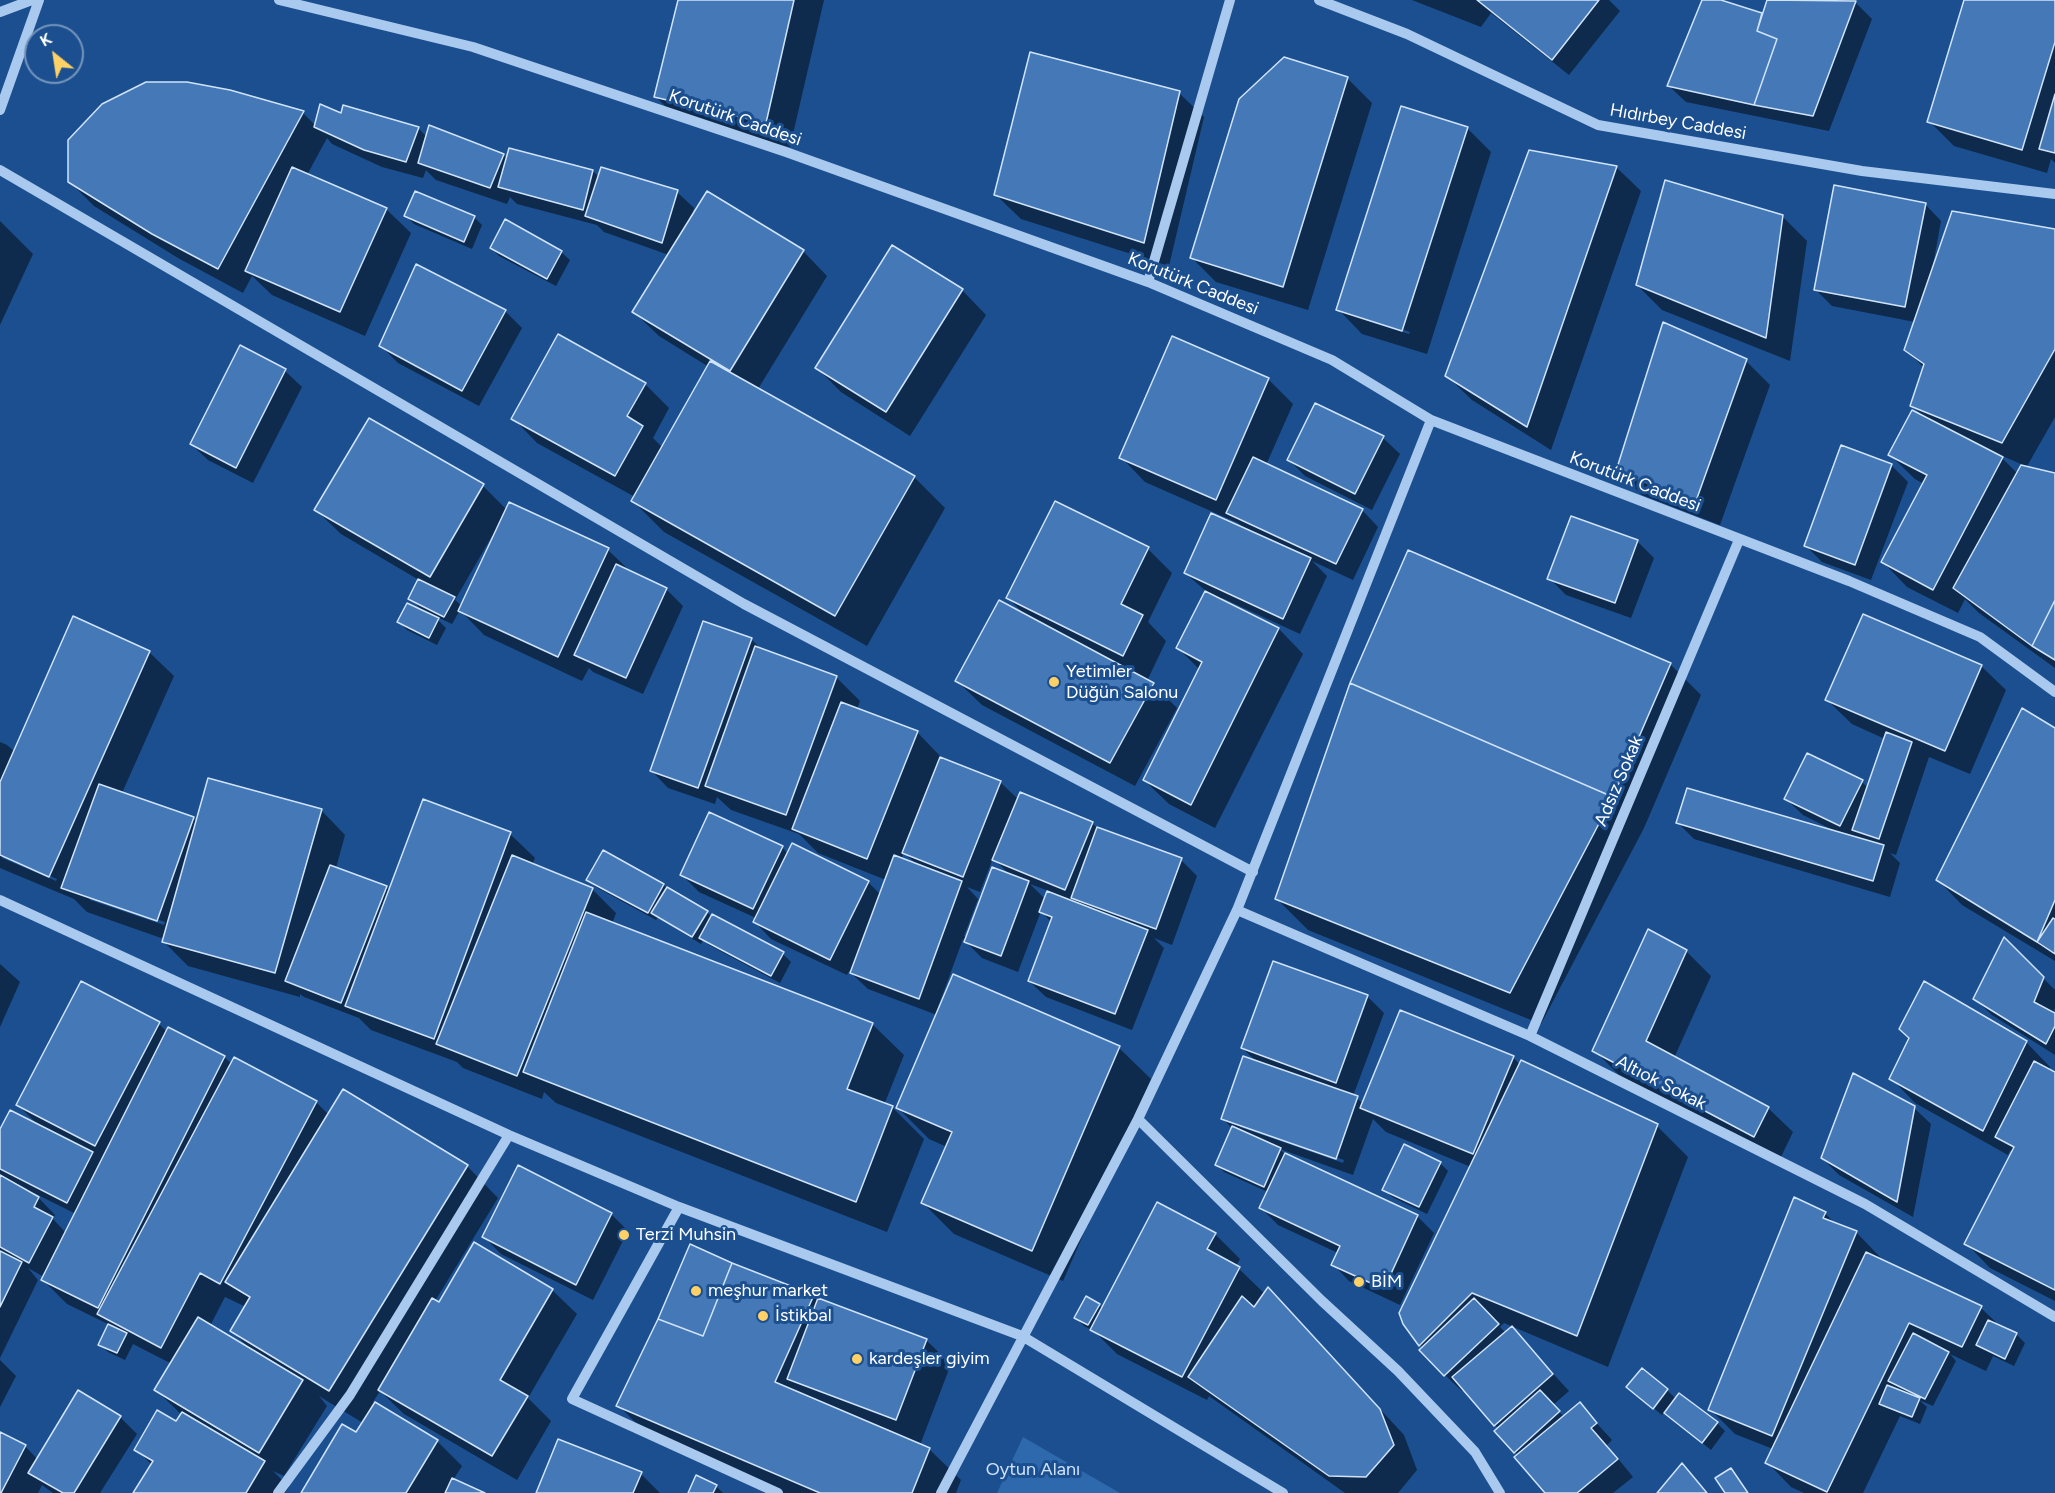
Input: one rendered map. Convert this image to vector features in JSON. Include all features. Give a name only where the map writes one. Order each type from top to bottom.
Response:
[{"type":"street","points":[[0,12],[32,0]]},
{"type":"street","points":[[0,110],[39,0]]},
{"type":"street","name":"Korutürk Caddesi","points":[[279,0],[473,47],[786,152],[1148,282],[1332,360],[1431,420],[1849,581],[1980,637],[2055,692]]},
{"type":"street","points":[[1148,282],[1230,0]]},
{"type":"street","name":"Hıdırbey Caddesi","points":[[1319,0],[1407,34],[1598,125],[1863,171],[2055,194]]},
{"type":"street","points":[[0,170],[744,604],[1253,872]]},
{"type":"street","points":[[941,1493],[1138,1119],[1237,910],[1431,420]]},
{"type":"street","name":"Adsız Sokak","points":[[1530,1036],[1739,540]]},
{"type":"street","points":[[0,900],[509,1135],[679,1207],[1022,1336],[1282,1493]]},
{"type":"street","name":"Altıok Sokak","points":[[1237,910],[1530,1036],[1865,1204],[2055,1317]]},
{"type":"street","points":[[1138,1119],[1322,1301],[1398,1371],[1475,1452],[1500,1493]]},
{"type":"street","points":[[278,1493],[350,1395],[509,1135]]},
{"type":"street","points":[[679,1207],[572,1399],[778,1493]]},
{"type":"green space","name":"Oytun Alanı","points":[[1023,1437],[1120,1493],[997,1493]]},
{"type":"building","points":[[678,0],[794,0],[766,123],[654,97]]},
{"type":"building","points":[[1477,0],[1599,0],[1552,60]]},
{"type":"building","points":[[1702,0],[1721,0],[1762,13],[1757,31],[1777,39],[1754,105],[1667,86]]},
{"type":"building","points":[[1767,0],[1856,1],[1813,116],[1754,105],[1777,39],[1757,31]]},
{"type":"building","points":[[1964,0],[2055,0],[2055,42],[2022,150],[1927,122]]},
{"type":"building","points":[[1030,52],[1180,91],[1144,243],[994,195]]},
{"type":"building","points":[[1284,57],[1348,77],[1283,287],[1190,258],[1239,99]]},
{"type":"building","points":[[146,82],[187,82],[230,90],[304,111],[218,269],[152,234],[68,182],[68,140],[102,104]]},
{"type":"building","points":[[2055,94],[2055,153],[2039,149]]},
{"type":"building","points":[[320,104],[341,113],[343,105],[419,127],[406,162],[364,150],[314,127]]},
{"type":"building","points":[[1401,106],[1468,127],[1402,331],[1336,310]]},
{"type":"building","points":[[429,125],[504,154],[490,188],[418,163]]},
{"type":"building","points":[[509,148],[593,170],[583,210],[498,187]]},
{"type":"building","points":[[1529,150],[1617,166],[1527,427],[1445,376]]},
{"type":"building","points":[[292,167],[387,208],[340,312],[245,271]]},
{"type":"building","points":[[601,167],[678,190],[662,243],[585,216]]},
{"type":"building","points":[[1665,180],[1783,215],[1766,338],[1636,285]]},
{"type":"building","points":[[1834,185],[1926,203],[1905,307],[1814,290]]},
{"type":"building","points":[[415,191],[475,216],[464,242],[404,216]]},
{"type":"building","points":[[707,191],[804,250],[730,371],[632,312]]},
{"type":"building","points":[[1952,211],[2055,229],[2055,349],[2002,443],[1910,406],[1924,364],[1904,350]]},
{"type":"building","points":[[505,219],[562,251],[547,279],[490,248]]},
{"type":"building","points":[[892,245],[963,289],[886,412],[815,368]]},
{"type":"building","points":[[416,264],[506,310],[462,391],[379,346]]},
{"type":"building","points":[[1663,322],[1747,359],[1696,501],[1616,471]]},
{"type":"building","points":[[558,334],[646,383],[627,416],[643,426],[615,476],[511,419]]},
{"type":"building","points":[[1172,336],[1269,378],[1216,500],[1119,458]]},
{"type":"building","points":[[240,345],[286,369],[236,468],[190,444]]},
{"type":"building","points":[[710,361],[915,476],[835,616],[631,501]]},
{"type":"building","points":[[1315,403],[1384,436],[1355,494],[1287,460]]},
{"type":"building","points":[[1912,410],[2003,457],[1933,590],[1881,562],[1927,475],[1888,455]]},
{"type":"building","points":[[369,418],[484,484],[430,577],[314,510]]},
{"type":"building","points":[[1841,445],[1892,464],[1855,565],[1804,546]]},
{"type":"building","points":[[1253,457],[1363,509],[1336,564],[1226,513]]},
{"type":"building","points":[[2021,465],[2055,473],[2055,600],[2032,646],[1953,588]]},
{"type":"building","points":[[1055,501],[1149,547],[1121,604],[1143,615],[1123,656],[1006,598]]},
{"type":"building","points":[[509,502],[609,548],[558,657],[458,611]]},
{"type":"building","points":[[1211,513],[1311,558],[1283,619],[1184,573]]},
{"type":"building","points":[[1571,516],[1638,540],[1615,603],[1547,579]]},
{"type":"building","points":[[1408,550],[1671,663],[1613,797],[1350,683]]},
{"type":"building","points":[[616,564],[667,588],[626,678],[574,655]]},
{"type":"building","points":[[418,579],[455,597],[444,617],[408,599]]},
{"type":"building","points":[[1205,591],[1279,628],[1191,805],[1143,780],[1202,662],[1176,648]]},
{"type":"building","name":"Yetimler Düğün Salonu","points":[[999,600],[1154,683],[1110,763],[955,681]]},
{"type":"building","points":[[2055,600],[2055,660],[2032,646]]},
{"type":"building","points":[[407,603],[439,618],[429,638],[397,622]]},
{"type":"building","points":[[1863,614],[1982,665],[1945,751],[1825,700]]},
{"type":"building","points":[[73,616],[150,651],[49,877],[0,855],[0,782]]},
{"type":"building","points":[[703,621],[752,638],[698,788],[650,771]]},
{"type":"building","points":[[755,646],[837,676],[786,815],[705,786]]},
{"type":"building","points":[[1350,683],[1613,797],[1510,993],[1275,899]]},
{"type":"building","points":[[841,702],[918,731],[867,859],[792,829]]},
{"type":"building","points":[[2022,708],[2055,728],[2055,900],[2037,942],[1936,880]]},
{"type":"building","points":[[1886,732],[1912,742],[1879,839],[1852,830]]},
{"type":"building","points":[[1807,753],[1863,780],[1840,826],[1784,799]]},
{"type":"building","points":[[940,757],[1001,781],[963,877],[902,853]]},
{"type":"building","points":[[208,778],[322,809],[275,973],[162,942]]},
{"type":"building","points":[[99,784],[194,817],[157,921],[61,888]]},
{"type":"building","points":[[1687,788],[1884,845],[1873,881],[1676,823]]},
{"type":"building","points":[[1020,792],[1093,822],[1065,890],[992,860]]},
{"type":"building","points":[[423,799],[511,832],[434,1039],[345,1006]]},
{"type":"building","points":[[709,812],[783,846],[753,909],[680,875]]},
{"type":"building","points":[[1097,827],[1182,858],[1156,929],[1071,898]]},
{"type":"building","points":[[792,843],[869,881],[830,960],[753,922]]},
{"type":"building","points":[[603,850],[664,884],[648,913],[586,880]]},
{"type":"building","points":[[512,855],[593,888],[517,1076],[436,1044]]},
{"type":"building","points":[[894,855],[962,881],[919,999],[850,973]]},
{"type":"building","points":[[330,865],[387,886],[341,1003],[285,981]]},
{"type":"building","points":[[992,867],[1029,881],[1001,956],[964,942]]},
{"type":"building","points":[[667,887],[708,911],[692,937],[651,913]]},
{"type":"building","points":[[1047,891],[1148,930],[1115,1014],[1028,981],[1052,917],[1039,912]]},
{"type":"building","points":[[586,912],[873,1023],[847,1089],[893,1106],[856,1202],[523,1072]]},
{"type":"building","points":[[712,914],[784,952],[771,976],[699,938]]},
{"type":"building","points":[[2053,918],[2055,919],[2055,954],[2037,942]]},
{"type":"building","points":[[1648,929],[1687,950],[1646,1041],[1769,1107],[1754,1137],[1592,1051]]},
{"type":"building","points":[[2004,937],[2044,977],[2034,1002],[2055,1013],[2055,1026],[2046,1044],[1973,999]]},
{"type":"building","points":[[1273,961],[1368,995],[1336,1083],[1241,1048]]},
{"type":"building","points":[[953,974],[1120,1046],[1032,1251],[921,1203],[952,1132],[896,1108]]},
{"type":"building","points":[[81,981],[160,1022],[95,1146],[16,1105]]},
{"type":"building","points":[[1924,981],[2027,1041],[1983,1131],[1889,1079],[1909,1038],[1899,1029]]},
{"type":"building","points":[[1400,1010],[1514,1056],[1473,1154],[1360,1108]]},
{"type":"building","points":[[168,1027],[225,1056],[98,1308],[41,1280]]},
{"type":"building","points":[[1243,1056],[1358,1096],[1336,1159],[1221,1119]]},
{"type":"building","points":[[234,1057],[317,1101],[220,1284],[200,1273],[161,1348],[97,1314]]},
{"type":"building","points":[[1521,1060],[1658,1124],[1577,1336],[1472,1293],[1419,1346],[1403,1324],[1399,1313]]},
{"type":"building","points":[[2034,1061],[2055,1072],[2055,1290],[1964,1244],[2014,1147],[1995,1137]]},
{"type":"building","points":[[1853,1073],[1915,1106],[1897,1202],[1821,1158]]},
{"type":"building","points":[[343,1089],[468,1165],[329,1391],[230,1331],[250,1297],[225,1282]]},
{"type":"building","points":[[10,1110],[93,1152],[67,1203],[0,1169],[0,1129]]},
{"type":"building","points":[[1232,1126],[1281,1148],[1264,1187],[1215,1165]]},
{"type":"building","points":[[1404,1144],[1441,1162],[1419,1207],[1382,1190]]},
{"type":"building","points":[[1285,1153],[1418,1215],[1384,1289],[1331,1265],[1340,1246],[1259,1208]]},
{"type":"building","points":[[518,1165],[612,1213],[576,1285],[482,1237]]},
{"type":"building","points":[[0,1175],[39,1197],[34,1207],[53,1217],[29,1263],[0,1247]]},
{"type":"building","points":[[1794,1197],[1826,1212],[1823,1218],[1857,1231],[1772,1436],[1708,1410]]},
{"type":"building","points":[[1157,1202],[1216,1233],[1207,1249],[1240,1267],[1182,1377],[1090,1330]]},
{"type":"building","points":[[474,1242],[553,1289],[500,1380],[528,1396],[492,1456],[378,1390],[432,1298],[439,1302]]},
{"type":"building","name":"meşhur market","points":[[690,1244],[732,1263],[703,1336],[658,1319]]},
{"type":"building","points":[[0,1251],[22,1262],[0,1307]]},
{"type":"building","points":[[1866,1252],[1982,1306],[1962,1347],[1909,1323],[1827,1492],[1765,1463]]},
{"type":"building","points":[[732,1263],[814,1295],[775,1382],[930,1448],[912,1493],[820,1493],[616,1406],[658,1319],[703,1336]]},
{"type":"building","points":[[1268,1287],[1380,1409],[1394,1445],[1366,1477],[1329,1476],[1188,1377],[1242,1296],[1254,1307]]},
{"type":"building","points":[[1086,1296],[1100,1304],[1088,1325],[1074,1318]]},
{"type":"building","name":"kardeşler giyim","points":[[818,1298],[927,1339],[896,1420],[787,1379]]},
{"type":"building","points":[[1474,1298],[1499,1324],[1444,1376],[1419,1350]]},
{"type":"building","points":[[198,1317],[303,1380],[259,1453],[154,1390]]},
{"type":"building","points":[[1988,1320],[2017,1333],[2005,1359],[1976,1345]]},
{"type":"building","points":[[108,1324],[127,1333],[117,1353],[98,1345]]},
{"type":"building","points":[[1512,1326],[1553,1374],[1494,1426],[1452,1377]]},
{"type":"building","points":[[1913,1333],[1949,1352],[1925,1399],[1888,1381]]},
{"type":"building","points":[[1642,1368],[1668,1389],[1653,1409],[1626,1387]]},
{"type":"building","points":[[1887,1385],[1920,1398],[1912,1417],[1879,1404]]},
{"type":"building","points":[[78,1390],[121,1416],[74,1493],[63,1493],[28,1473]]},
{"type":"building","points":[[1540,1390],[1560,1411],[1514,1453],[1494,1431]]},
{"type":"building","points":[[1679,1393],[1718,1422],[1702,1443],[1664,1413]]},
{"type":"building","points":[[375,1402],[438,1440],[406,1493],[301,1493],[342,1424],[356,1432]]},
{"type":"building","points":[[1580,1402],[1597,1423],[1591,1428],[1618,1459],[1577,1493],[1545,1493],[1514,1457]]},
{"type":"building","points":[[157,1410],[176,1421],[182,1412],[265,1461],[246,1493],[133,1493],[153,1461],[134,1450]]},
{"type":"building","points":[[0,1432],[26,1445],[1,1493],[0,1493]]},
{"type":"building","points":[[558,1439],[642,1472],[633,1493],[536,1493]]},
{"type":"building","points":[[1682,1463],[1707,1493],[1657,1493]]},
{"type":"building","points":[[1731,1468],[1748,1493],[1725,1493],[1715,1478]]},
{"type":"building","points":[[696,1475],[717,1485],[713,1493],[688,1493]]},
{"type":"building","points":[[452,1478],[485,1493],[445,1493]]},
{"type":"place","name":"Yetimler Düğün Salonu","points":[[1054,682]]},
{"type":"place","name":"Terzi Muhsin","points":[[624,1235]]},
{"type":"place","name":"BİM","points":[[1359,1282]]},
{"type":"place","name":"meşhur market","points":[[696,1291]]},
{"type":"place","name":"İstikbal","points":[[763,1316]]},
{"type":"place","name":"kardeşler giyim","points":[[857,1359]]}]
